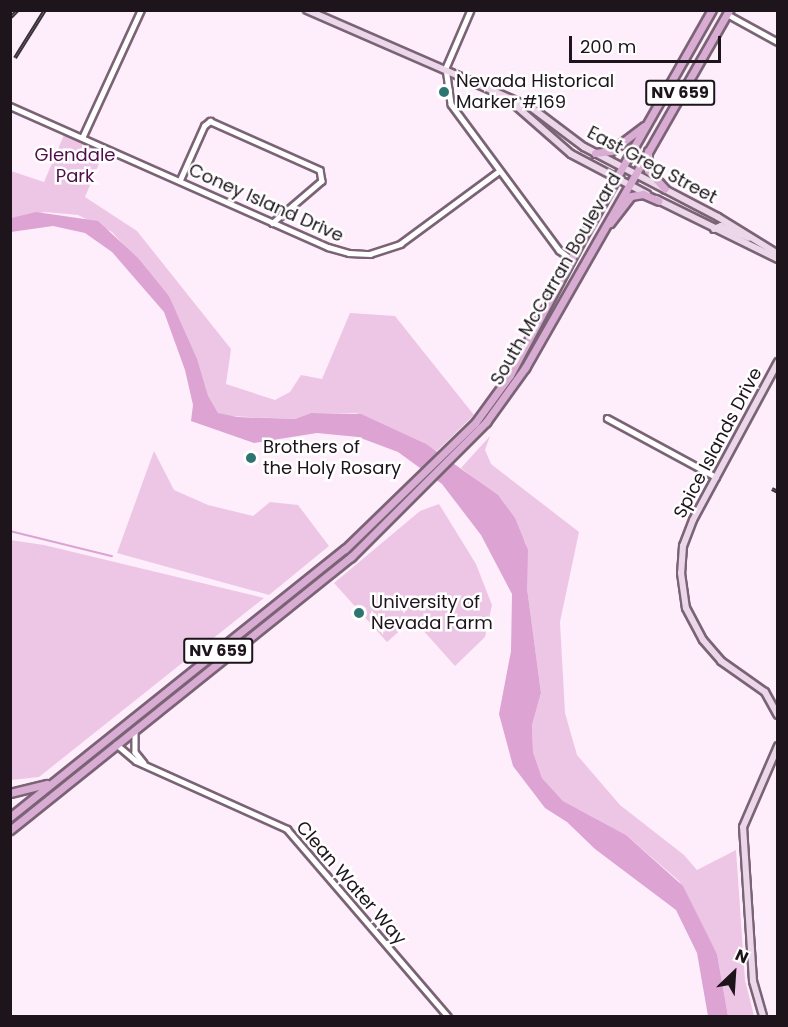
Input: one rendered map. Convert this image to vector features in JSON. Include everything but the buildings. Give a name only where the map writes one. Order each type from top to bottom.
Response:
[{"type":"main road","name":"East Greg Street","points":[[308,10],[539,113],[595,153],[755,239],[777,256]]},
{"type":"main road","name":"South McCarran Boulevard","points":[[456,447],[510,375],[571,259],[712,10]]},
{"type":"main road","name":"South McCarran Boulevard","points":[[12,827],[324,578],[514,386],[726,12]]},
{"type":"main road","name":"East Greg Street","points":[[512,102],[564,149],[714,229],[777,256]]},
{"type":"main road","points":[[595,153],[619,146],[648,122]]},
{"type":"main road","points":[[651,142],[648,170],[665,189]]},
{"type":"main road","points":[[587,255],[629,197],[643,194],[659,201]]},
{"type":"main road","points":[[714,229],[721,226],[755,239]]},
{"type":"main road","name":"Spice Islands Drive","points":[[777,362],[716,477],[683,546],[684,600],[693,625],[708,648],[765,692],[777,715]]},
{"type":"main road","name":"South McCarran Boulevard","points":[[12,813],[318,571],[419,484]]},
{"type":"main road","points":[[318,571],[324,578]]},
{"type":"main road","points":[[762,1017],[753,981],[743,827],[777,746]]},
{"type":"main road","points":[[10,793],[55,781]]},
{"type":"main road","points":[[12,813],[22,821]]},
{"type":"street","points":[[82,138],[141,10]]},
{"type":"street","points":[[471,10],[446,72],[448,96],[455,112],[499,171],[559,250],[571,259]]},
{"type":"street","points":[[726,12],[777,42]]},
{"type":"street","name":"Coney Island Drive","points":[[10,106],[337,251],[382,251],[409,240],[499,171]]},
{"type":"street","points":[[180,180],[204,126],[210,122],[320,170],[322,181],[273,223]]},
{"type":"street","points":[[607,418],[716,477]]},
{"type":"street","points":[[135,728],[135,752],[146,764]]},
{"type":"street","name":"Clean Water Way","points":[[116,744],[130,758],[287,829],[448,1017]]},
{"type":"green space","name":"Glendale Park","points":[[64,135],[104,152],[85,197],[137,231],[231,349],[226,384],[275,400],[290,392],[301,375],[322,379],[350,313],[395,316],[474,415],[437,451],[356,413],[311,413],[295,419],[226,416],[218,413],[208,398],[169,296],[112,232],[78,215],[45,212],[11,218],[11,171],[44,182]]},
{"type":"green space","points":[[490,436],[485,450],[491,464],[579,532],[560,622],[565,713],[577,755],[620,805],[684,855],[697,870],[736,850],[745,980],[754,1016],[728,1016],[717,954],[679,881],[626,835],[563,801],[542,778],[533,752],[532,725],[541,693],[527,588],[526,544],[502,500],[461,468]]},
{"type":"green space","points":[[154,451],[174,490],[208,505],[253,516],[270,502],[298,505],[329,546],[269,595],[117,553]]},
{"type":"green space","points":[[439,504],[476,564],[492,605],[485,637],[455,666],[413,619],[387,642],[334,583],[420,511]]},
{"type":"green space","points":[[10,540],[44,545],[264,598],[39,777],[11,780]]},
{"type":"shaded area","points":[[36,212],[98,221],[138,258],[169,296],[197,359],[208,396],[218,413],[237,417],[295,419],[311,413],[361,414],[426,444],[498,495],[515,518],[528,550],[527,588],[541,693],[532,725],[533,752],[542,778],[563,801],[626,835],[683,886],[717,954],[728,1016],[708,1016],[697,953],[676,910],[595,849],[567,822],[545,808],[513,766],[499,714],[511,651],[512,594],[481,535],[442,484],[398,452],[358,437],[317,433],[254,443],[191,421],[193,405],[185,370],[164,312],[112,252],[85,233],[53,226],[11,232],[11,218]]},
{"type":"waterway","points":[[10,531],[112,556]]},
{"type":"railway","points":[[11,17],[18,10]]},
{"type":"railway","points":[[15,58],[45,10]]},
{"type":"railway","points":[[772,489],[778,492]]},
{"type":"place","name":"Nevada Historical Marker #169","points":[[444,92]]},
{"type":"place","name":"Brothers of the Holy Rosary","points":[[251,458]]},
{"type":"place","name":"University of Nevada Farm","points":[[359,613]]}]
